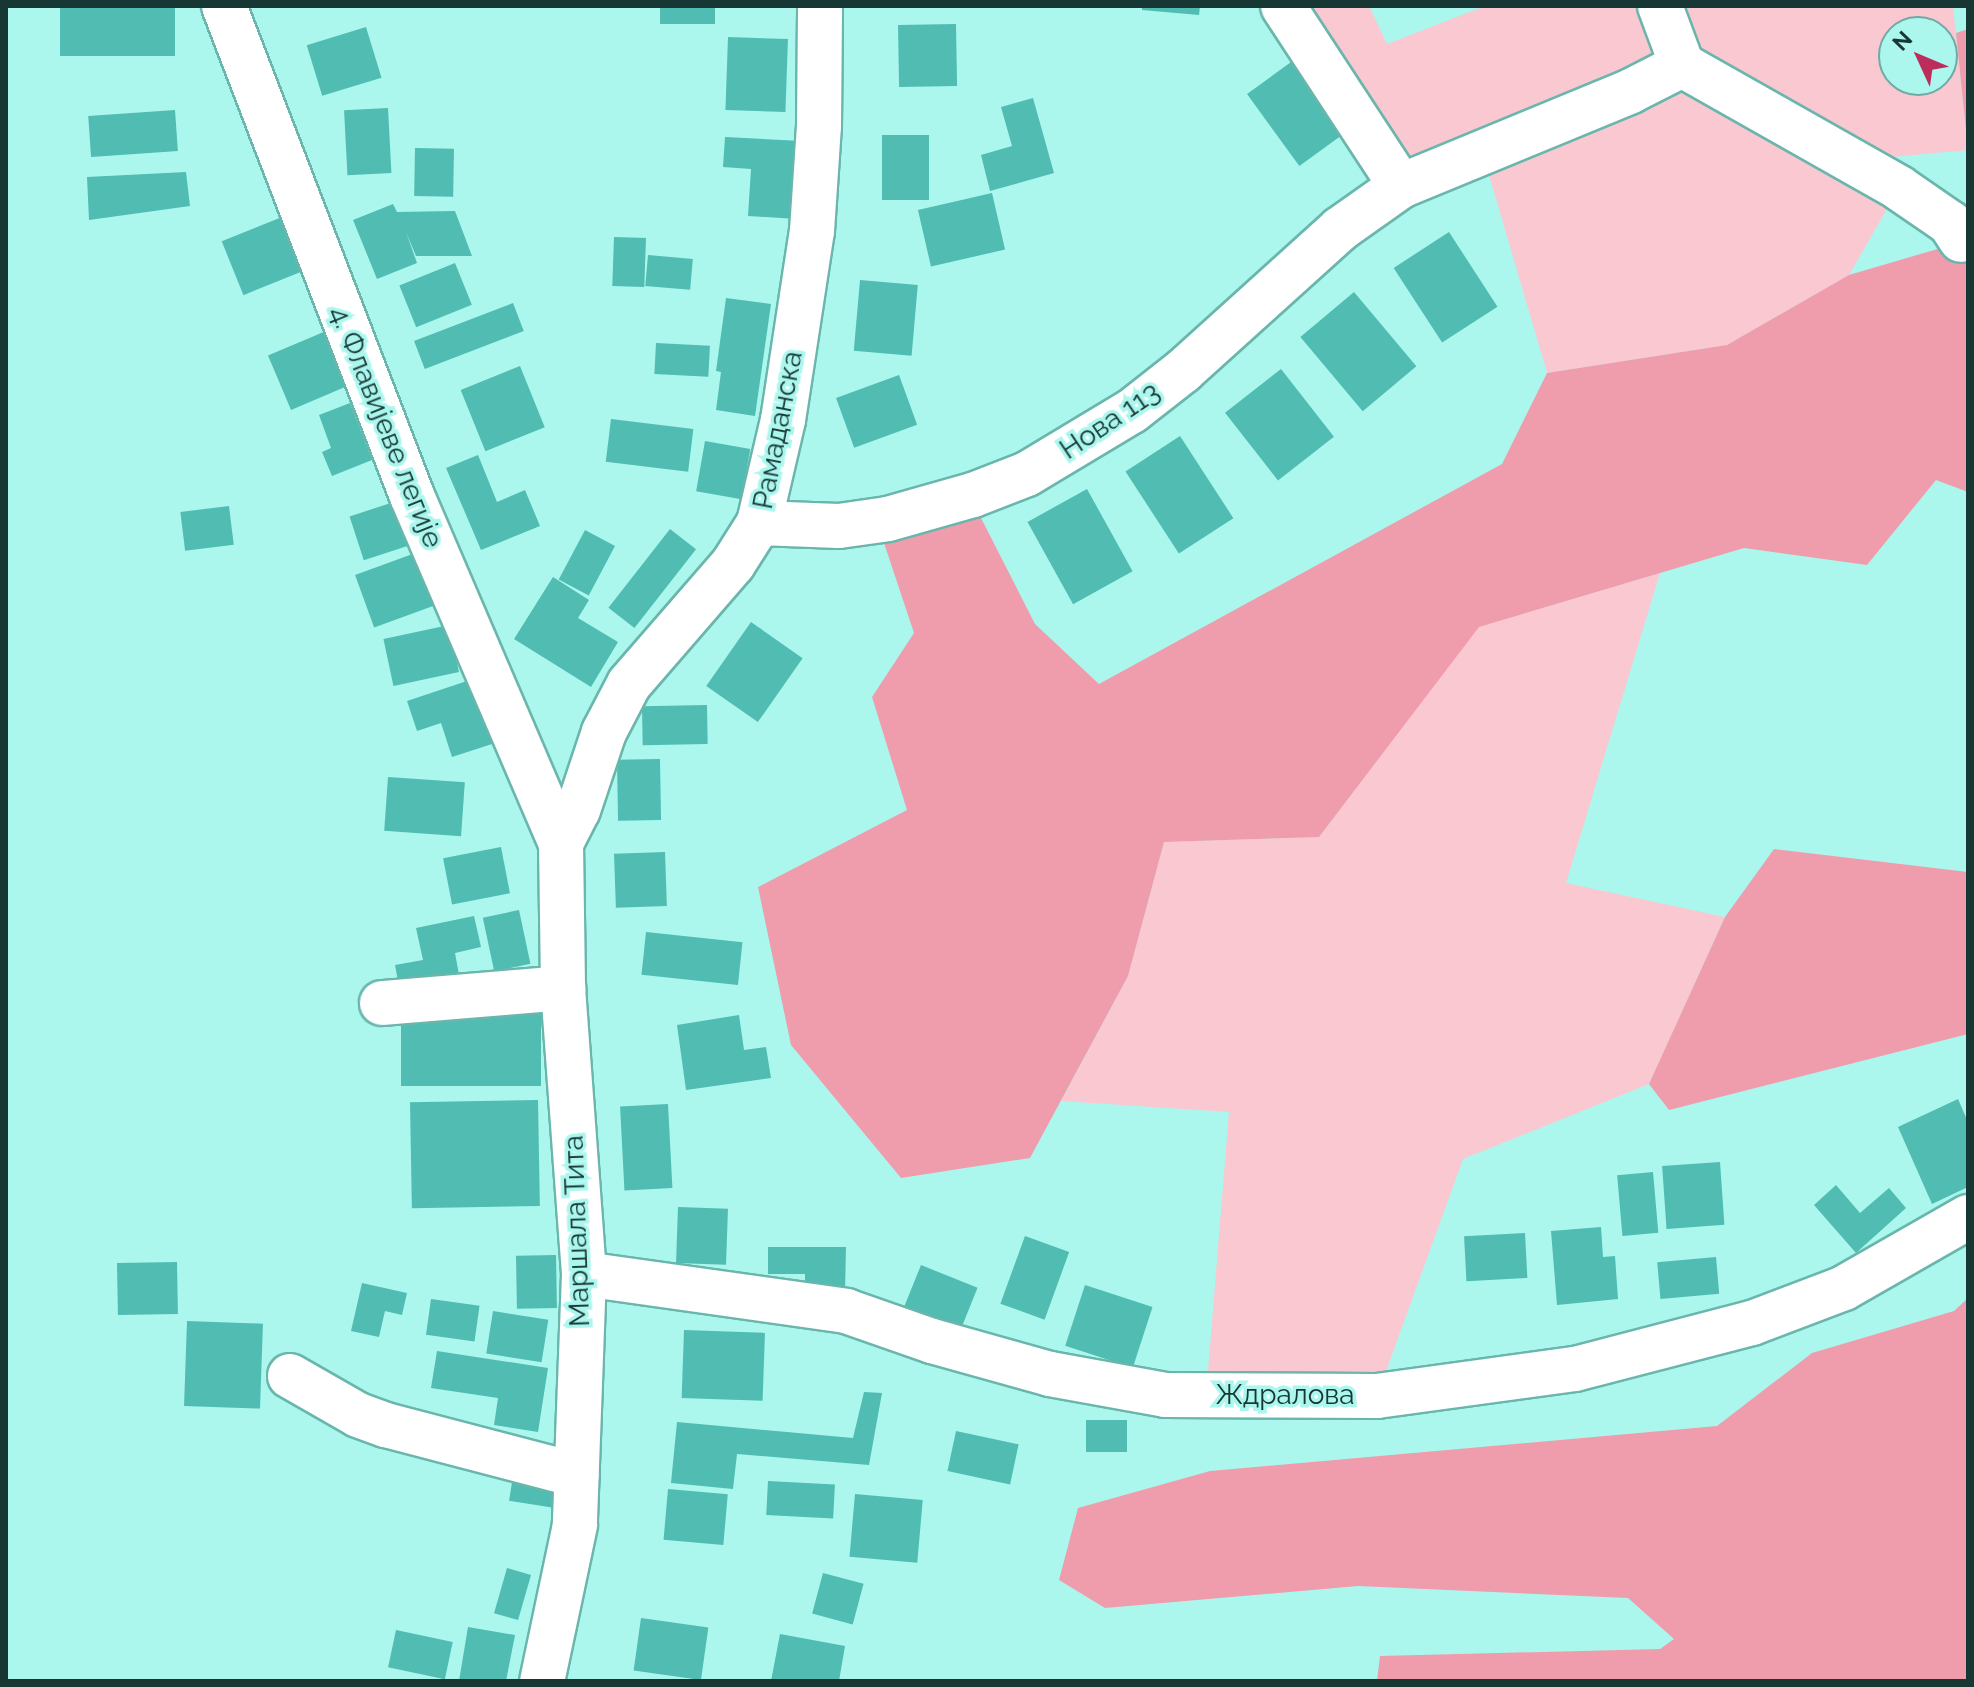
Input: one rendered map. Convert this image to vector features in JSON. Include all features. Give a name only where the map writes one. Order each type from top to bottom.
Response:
[{"type":"street","name":"4. Флавијеве легије","points":[[224,6],[412,496],[561,843]]},
{"type":"street","name":"Рамаданска","points":[[561,843],[578,810],[604,732],[629,684],[733,564],[759,523],[783,420],[812,231],[819,126],[820,6]]},
{"type":"street","points":[[1283,6],[1401,186]]},
{"type":"street","points":[[1660,6],[1682,65],[1899,188],[1950,223],[1961,240]]},
{"type":"street","name":"Нова 113","points":[[759,523],[813,527],[888,519],[973,495],[1027,474],[1132,411],[1183,371],[1340,229],[1401,186],[1631,91],[1682,65]]},
{"type":"street","name":"Маршала Тита","points":[[542,1681],[575,1525],[584,1274],[563,988],[561,843]]},
{"type":"street","points":[[382,1003],[563,988]]},
{"type":"street","name":"Ждралова","points":[[584,1274],[846,1311],[932,1341],[1050,1374],[1165,1395],[1377,1396],[1575,1369],[1752,1323],[1844,1288],[1968,1217]]},
{"type":"street","points":[[290,1376],[358,1415],[386,1425],[577,1475]]},
{"type":"shaded area","points":[[1293,6],[1369,6],[1387,44],[1485,6],[1953,6],[1954,16],[1878,16],[1878,96],[1958,96],[1958,54],[1968,150],[1870,159],[1899,188],[1849,275],[1727,345],[1547,373],[1482,151],[1412,158]]},
{"type":"shaded area","points":[[1968,29],[1968,150],[1958,52],[1958,32]]},
{"type":"shaded area","points":[[1968,240],[1968,492],[1936,480],[1867,565],[1744,548],[1479,627],[1319,837],[1164,842],[1128,976],[1030,1158],[901,1178],[791,1045],[758,887],[907,810],[872,697],[914,633],[883,540],[980,516],[1035,624],[1099,684],[1502,464],[1547,373],[1727,345],[1849,275]]},
{"type":"shaded area","points":[[1660,573],[1566,883],[1725,917],[1649,1084],[1463,1159],[1377,1396],[1206,1395],[1229,1112],[1061,1101],[1128,976],[1164,842],[1319,837],[1478,627]]},
{"type":"shaded area","points":[[1774,849],[1968,872],[1968,1034],[1669,1110],[1649,1084],[1725,917]]},
{"type":"shaded area","points":[[1968,1298],[1968,1681],[1377,1681],[1380,1656],[1660,1649],[1674,1639],[1628,1598],[1358,1586],[1105,1608],[1059,1580],[1078,1508],[1210,1471],[1717,1426],[1812,1353],[1954,1311]]},
{"type":"building","points":[[60,6],[175,6],[175,56],[60,56]]},
{"type":"building","points":[[660,6],[715,6],[715,24],[660,24]]},
{"type":"building","points":[[1142,6],[1200,6],[1199,15],[1142,10]]},
{"type":"building","points":[[956,24],[957,86],[899,87],[898,25]]},
{"type":"building","points":[[366,27],[381,78],[322,96],[307,45]]},
{"type":"building","points":[[728,37],[788,39],[785,112],[725,110]]},
{"type":"building","points":[[1298,57],[1350,129],[1299,166],[1247,94]]},
{"type":"building","points":[[1033,98],[1054,173],[990,191],[981,155],[1012,146],[1001,107]]},
{"type":"building","points":[[388,108],[391,173],[347,175],[344,110]]},
{"type":"building","points":[[175,110],[178,151],[91,157],[88,116]]},
{"type":"building","points":[[882,135],[929,135],[929,200],[882,200]]},
{"type":"building","points":[[725,137],[802,141],[797,219],[748,216],[751,169],[723,167]]},
{"type":"building","points":[[415,148],[454,149],[453,197],[414,196]]},
{"type":"building","points":[[186,172],[190,206],[89,220],[87,177]]},
{"type":"building","points":[[992,193],[1005,250],[931,267],[918,210]]},
{"type":"building","points":[[393,204],[397,212],[455,211],[472,256],[416,256],[406,232],[417,263],[377,279],[353,220]]},
{"type":"building","points":[[282,217],[304,271],[243,295],[222,241]]},
{"type":"building","points":[[1449,232],[1497,307],[1442,343],[1394,268]]},
{"type":"building","points":[[614,237],[646,238],[644,287],[612,286]]},
{"type":"building","points":[[648,255],[693,259],[690,290],[645,286]]},
{"type":"building","points":[[455,263],[472,305],[416,327],[399,285]]},
{"type":"building","points":[[860,280],[918,285],[912,356],[854,351]]},
{"type":"building","points":[[1354,292],[1416,366],[1363,411],[1300,337]]},
{"type":"building","points":[[726,298],[771,304],[755,416],[716,410],[721,372],[716,371]]},
{"type":"building","points":[[513,303],[524,331],[425,369],[414,341]]},
{"type":"building","points":[[326,331],[349,385],[291,410],[268,356]]},
{"type":"building","points":[[656,343],[710,346],[708,377],[654,374]]},
{"type":"building","points":[[520,366],[545,427],[485,451],[461,390]]},
{"type":"building","points":[[1281,369],[1334,437],[1278,480],[1225,413]]},
{"type":"building","points":[[899,375],[917,425],[854,448],[836,398]]},
{"type":"building","points":[[350,403],[372,460],[332,476],[322,452],[331,448],[319,415]]},
{"type":"building","points":[[611,419],[693,429],[688,472],[606,462]]},
{"type":"building","points":[[1180,436],[1233,518],[1179,554],[1125,471]]},
{"type":"building","points":[[705,441],[750,449],[741,499],[696,491]]},
{"type":"building","points":[[478,455],[497,502],[525,490],[540,526],[481,550],[446,468]]},
{"type":"building","points":[[1087,489],[1133,571],[1073,604],[1028,522]]},
{"type":"building","points":[[400,500],[414,544],[364,560],[350,516]]},
{"type":"building","points":[[229,506],[234,545],[185,551],[180,512]]},
{"type":"building","points":[[670,529],[696,549],[634,628],[608,608]]},
{"type":"building","points":[[585,530],[615,546],[589,595],[559,579]]},
{"type":"building","points":[[418,552],[437,605],[374,628],[355,575]]},
{"type":"building","points":[[553,577],[589,600],[578,618],[618,642],[591,687],[514,639]]},
{"type":"building","points":[[751,622],[803,658],[758,722],[706,686]]},
{"type":"building","points":[[449,625],[459,672],[393,686],[383,639]]},
{"type":"building","points":[[470,680],[492,744],[452,757],[441,723],[417,731],[407,701]]},
{"type":"building","points":[[707,705],[708,744],[643,745],[642,706]]},
{"type":"building","points":[[660,759],[661,820],[618,821],[617,760]]},
{"type":"building","points":[[388,777],[465,782],[461,836],[384,831]]},
{"type":"building","points":[[501,847],[510,893],[452,904],[443,858]]},
{"type":"building","points":[[665,852],[667,906],[616,908],[614,854]]},
{"type":"building","points":[[519,910],[530,964],[494,971],[483,918]]},
{"type":"building","points":[[474,916],[481,947],[455,953],[460,980],[400,992],[395,965],[423,960],[416,928]]},
{"type":"building","points":[[646,932],[742,942],[738,985],[642,975]]},
{"type":"building","points":[[401,1010],[541,1010],[541,1086],[401,1086]]},
{"type":"building","points":[[739,1015],[744,1050],[766,1047],[771,1078],[686,1090],[677,1025]]},
{"type":"building","points":[[1958,1099],[1968,1122],[1968,1187],[1932,1204],[1898,1127]]},
{"type":"building","points":[[538,1100],[540,1206],[412,1208],[410,1102]]},
{"type":"building","points":[[668,1104],[672,1188],[624,1190],[620,1107]]},
{"type":"building","points":[[1720,1162],[1724,1225],[1667,1229],[1662,1166]]},
{"type":"building","points":[[1653,1172],[1658,1233],[1622,1236],[1617,1175]]},
{"type":"building","points":[[1836,1185],[1860,1213],[1889,1188],[1906,1208],[1856,1253],[1814,1205]]},
{"type":"building","points":[[678,1207],[728,1209],[726,1265],[676,1263]]},
{"type":"building","points":[[1601,1227],[1603,1257],[1615,1256],[1618,1299],[1557,1305],[1551,1231]]},
{"type":"building","points":[[1525,1233],[1527,1278],[1466,1281],[1464,1236]]},
{"type":"building","points":[[1025,1236],[1069,1252],[1045,1320],[1000,1304]]},
{"type":"building","points":[[768,1247],[846,1247],[845,1294],[805,1294],[805,1274],[768,1274]]},
{"type":"building","points":[[556,1255],[557,1308],[517,1309],[516,1256]]},
{"type":"building","points":[[1716,1257],[1719,1294],[1660,1299],[1657,1262]]},
{"type":"building","points":[[177,1262],[178,1314],[118,1315],[117,1263]]},
{"type":"building","points":[[921,1265],[978,1288],[959,1333],[903,1310]]},
{"type":"building","points":[[362,1283],[407,1293],[402,1315],[385,1311],[379,1337],[351,1331]]},
{"type":"building","points":[[1085,1285],[1153,1307],[1133,1368],[1065,1346]]},
{"type":"building","points":[[431,1299],[480,1306],[475,1341],[426,1335]]},
{"type":"building","points":[[493,1311],[548,1320],[542,1362],[486,1353]]},
{"type":"building","points":[[187,1321],[263,1324],[260,1409],[184,1406]]},
{"type":"building","points":[[684,1330],[765,1333],[763,1401],[682,1398]]},
{"type":"building","points":[[437,1351],[548,1368],[538,1432],[494,1425],[498,1398],[431,1388]]},
{"type":"building","points":[[864,1392],[882,1393],[869,1465],[737,1454],[733,1489],[671,1483],[677,1422],[853,1438]]},
{"type":"building","points":[[1086,1420],[1127,1420],[1127,1452],[1086,1452]]},
{"type":"building","points":[[956,1431],[1019,1444],[1010,1484],[947,1471]]},
{"type":"building","points":[[513,1476],[565,1484],[561,1509],[509,1501]]},
{"type":"building","points":[[768,1481],[835,1485],[833,1518],[766,1515]]},
{"type":"building","points":[[668,1489],[728,1494],[723,1545],[664,1540]]},
{"type":"building","points":[[855,1494],[923,1500],[917,1563],[850,1557]]},
{"type":"building","points":[[507,1568],[531,1575],[518,1620],[494,1613]]},
{"type":"building","points":[[823,1573],[864,1584],[853,1624],[812,1614]]},
{"type":"building","points":[[641,1618],[708,1627],[701,1680],[634,1670]]},
{"type":"building","points":[[468,1627],[515,1635],[506,1681],[459,1681]]},
{"type":"building","points":[[396,1630],[453,1642],[445,1679],[388,1667]]},
{"type":"building","points":[[780,1634],[845,1646],[839,1681],[771,1681]]}]
